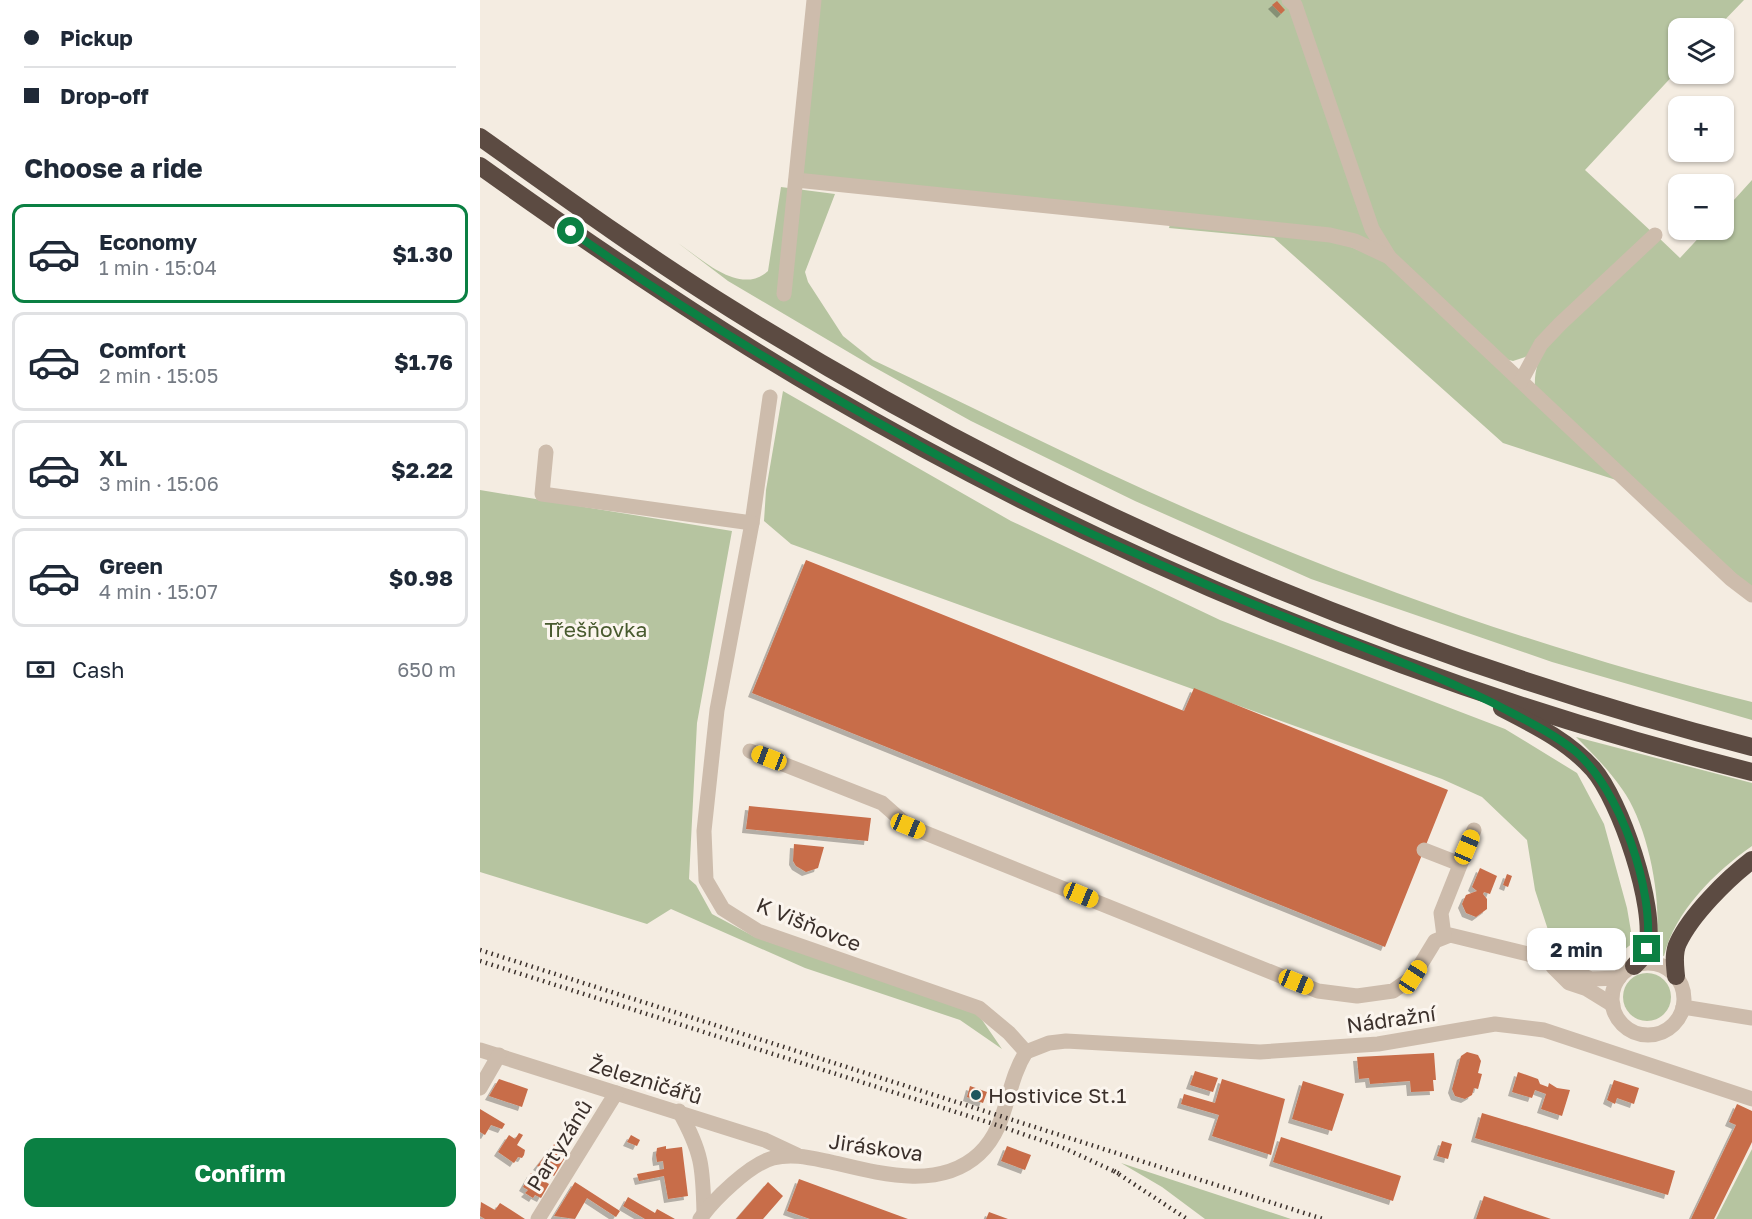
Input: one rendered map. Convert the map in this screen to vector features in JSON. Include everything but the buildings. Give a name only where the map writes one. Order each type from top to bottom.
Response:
[{"type":"highway","points":[[480,136],[624,238],[733,310],[959,440],[1078,501],[1232,570],[1420,644],[1619,710],[1752,747]]},
{"type":"highway","points":[[480,166],[608,257],[716,328],[827,394],[1067,523],[1222,592],[1447,680],[1613,734],[1752,772]]},
{"type":"highway","points":[[1447,680],[1542,728],[1575,751],[1595,771],[1614,801],[1627,833],[1640,878],[1650,931],[1647,949],[1635,966]]},
{"type":"highway","points":[[1676,976],[1677,945],[1688,926],[1715,895],[1752,860]]},
{"type":"street","points":[[784,294],[814,0]]},
{"type":"street","points":[[1296,2],[1369,221],[1389,257],[1731,579],[1752,595]]},
{"type":"street","points":[[796,180],[1330,236],[1355,241],[1389,257]]},
{"type":"street","points":[[1521,381],[1542,344],[1554,331],[1655,236]]},
{"type":"street","name":"K Višňovce","points":[[770,397],[752,523],[717,710],[703,854],[706,880],[723,909],[758,931],[979,1008],[1009,1033],[1026,1052]]},
{"type":"street","points":[[546,452],[542,494],[752,523]]},
{"type":"street","points":[[750,751],[882,803],[908,826],[1318,991],[1357,996],[1393,991],[1413,977],[1430,948],[1444,936],[1456,935],[1528,954],[1591,979],[1619,978]]},
{"type":"street","points":[[1444,936],[1441,913],[1474,830]]},
{"type":"street","points":[[1424,850],[1460,864]]},
{"type":"street","points":[[1657,964],[1676,976],[1682,985],[1683,1007],[1672,1026],[1652,1035],[1631,1031],[1616,1015],[1613,991],[1619,978],[1635,966],[1657,964]]},
{"type":"street","points":[[1551,965],[1569,983],[1587,989],[1613,1005]]},
{"type":"street","points":[[1683,1007],[1752,1018]]},
{"type":"street","name":"Nádražní","points":[[1026,1052],[1048,1043],[1065,1041],[1260,1052],[1378,1044],[1495,1024],[1544,1030],[1752,1099]]},
{"type":"street","name":"Železničářů","points":[[480,1050],[679,1111],[765,1140],[797,1155]]},
{"type":"street","name":"Jiráskova","points":[[702,1216],[725,1189],[771,1159],[797,1155],[906,1176],[952,1173],[979,1154],[995,1135],[1017,1066],[1026,1052]]},
{"type":"street","points":[[480,1088],[499,1055]]},
{"type":"street","name":"Partyzánů","points":[[538,1219],[616,1093]]},
{"type":"street","name":"Jiráskova","points":[[679,1111],[696,1141],[703,1173],[702,1216]]},
{"type":"green space","points":[[819,0],[1744,0],[1727,18],[1668,18],[1668,81],[1585,170],[1653,233],[1528,356],[1513,361],[1505,359],[1375,244],[801,175]]},
{"type":"green space","points":[[1752,180],[1752,589],[1535,388],[1537,366],[1546,346],[1658,237],[1680,258],[1697,240],[1734,240],[1734,200]]},
{"type":"green space","points":[[781,187],[835,194],[805,272],[808,282],[843,336],[873,360],[1120,479],[1271,544],[1406,596],[1543,643],[1752,702],[1752,720],[1552,662],[1311,579],[1135,501],[971,421],[872,366],[728,281],[678,243],[722,273],[746,280],[757,278],[768,271]]},
{"type":"green space","points":[[1170,224],[1334,240],[1385,261],[1616,480],[1503,443],[1274,238],[1169,228]]},
{"type":"green space","points":[[783,391],[1011,521],[1220,620],[1505,729],[1577,773],[1604,824],[1627,908],[1633,943],[1612,959],[1582,956],[1550,936],[1535,890],[1527,840],[1482,797],[1442,779],[791,544],[764,521],[766,490]]},
{"type":"green space","name":"Třešňovka","points":[[480,490],[732,531],[697,723],[689,879],[696,885],[712,914],[755,937],[978,1014],[1002,1049],[960,1020],[805,968],[671,909],[647,924],[480,872]]},
{"type":"green space","points":[[1576,737],[1752,783],[1752,846],[1724,868],[1698,894],[1677,923],[1664,956],[1654,953],[1657,935],[1656,892],[1640,824],[1632,805],[1617,782]]},
{"type":"green space","points":[[1642,973],[1652,973],[1667,983],[1671,997],[1670,1006],[1661,1017],[1652,1021],[1642,1021],[1627,1011],[1623,1002],[1623,992],[1633,977]]},
{"type":"green space","points":[[1752,1149],[1752,1219],[1716,1219]]},
{"type":"green space","points":[[1121,1163],[1291,1219],[1205,1219],[1162,1187]]},
{"type":"railway","points":[[480,950],[1323,1219]]},
{"type":"railway","points":[[480,961],[1000,1126],[1066,1149],[1120,1174]]},
{"type":"railway","points":[[1114,1171],[1187,1219]]},
{"type":"place","name":"Hostivice St.1","points":[[976,1095]]},
{"type":"route","points":[[571,231],[716,328],[827,394],[1067,523],[1222,592],[1447,680],[1542,728],[1575,751],[1595,771],[1614,801],[1627,833],[1640,878],[1650,931],[1647,949]]}]
